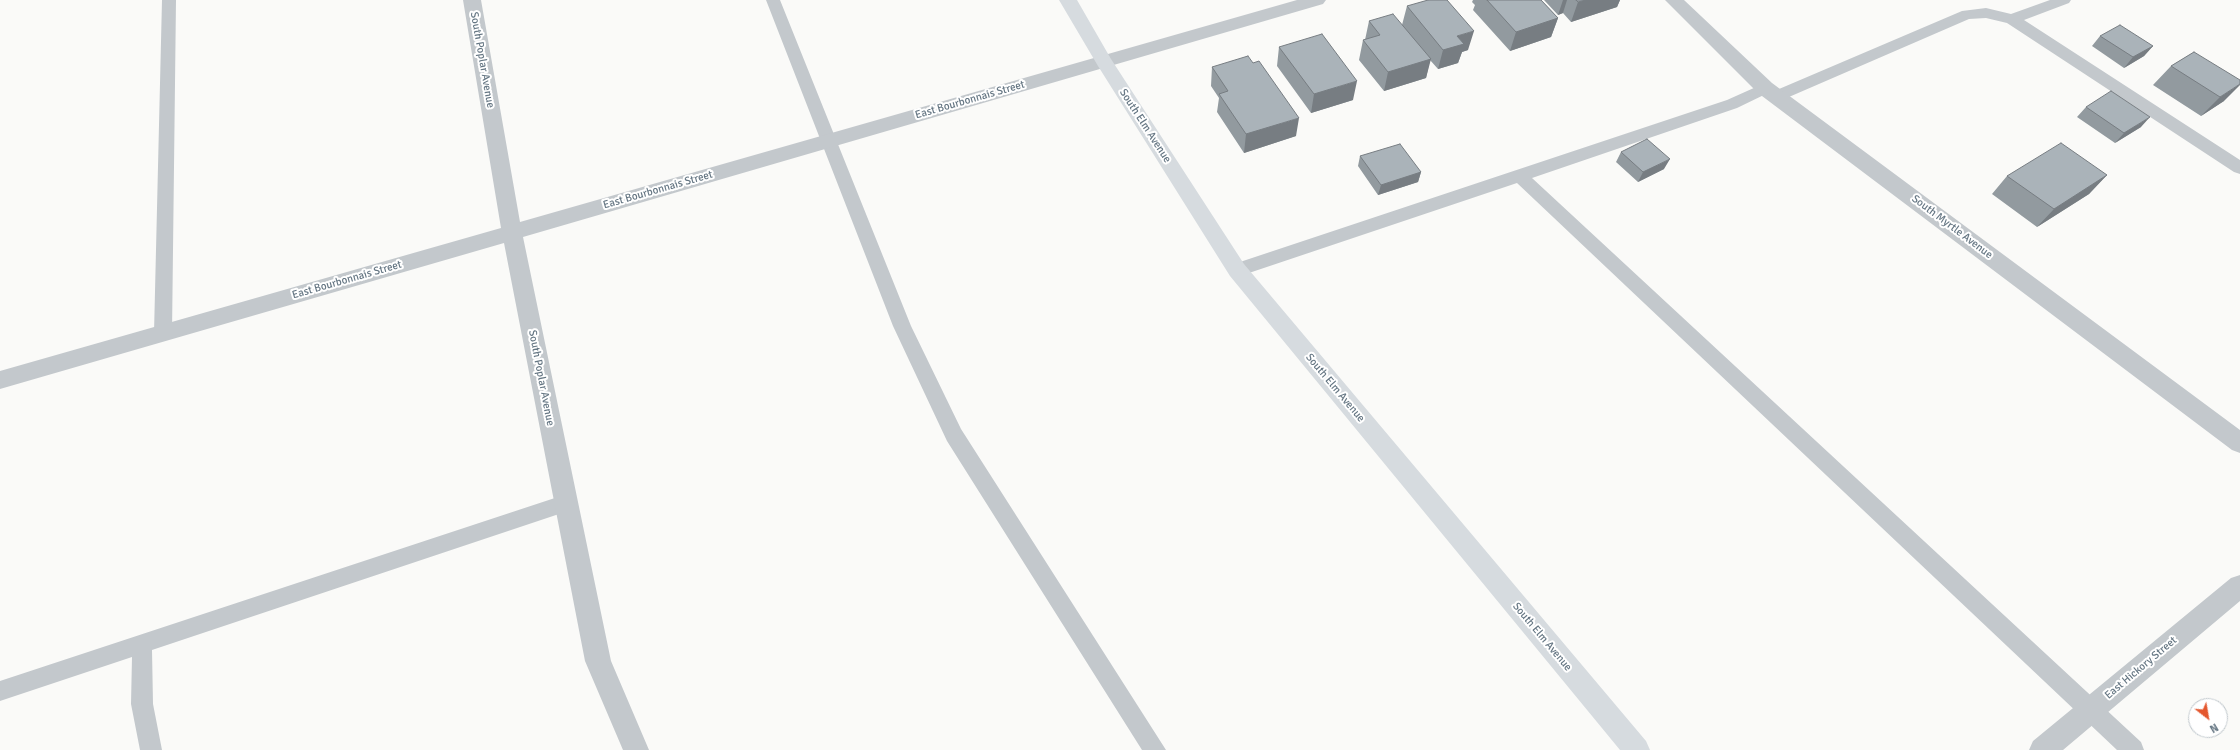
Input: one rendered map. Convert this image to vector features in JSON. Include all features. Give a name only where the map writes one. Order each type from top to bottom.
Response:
[{"type":"street","name":"South Poplar Avenue","points":[[472,0],[512,232],[598,661],[636,750]]},
{"type":"street","name":"South Elm Avenue","points":[[1068,0],[1104,62],[1237,270],[1637,750]]},
{"type":"street","name":"East Bourbonnais Street","points":[[0,380],[1317,0]]},
{"type":"street","name":"South Myrtle Avenue","points":[[1674,0],[1771,92],[2240,443]]},
{"type":"street","name":"East Hickory Street","points":[[2042,750],[2240,586]]},
{"type":"lane","points":[[163,333],[169,0]]},
{"type":"lane","points":[[773,0],[902,326],[954,435],[1155,750]]},
{"type":"lane","points":[[2012,19],[2064,0]]},
{"type":"lane","points":[[1237,270],[1771,92],[1967,14],[1986,14],[2012,19],[2240,168]]},
{"type":"lane","points":[[1520,176],[2133,750]]},
{"type":"lane","points":[[0,691],[566,503]]},
{"type":"lane","points":[[142,644],[142,704],[151,750]]},
{"type":"building","points":[[1428,0],[1447,0],[1474,31],[1457,36],[1464,44],[1443,50],[1407,6]]},
{"type":"building","points":[[1487,0],[1541,0],[1558,18],[1516,32]]},
{"type":"building","points":[[1393,14],[1431,59],[1388,72],[1363,40],[1380,35],[1369,21]]},
{"type":"building","points":[[2120,25],[2153,46],[2133,57],[2100,36]]},
{"type":"building","points":[[1322,34],[1357,81],[1314,94],[1279,47]]},
{"type":"building","points":[[2194,52],[2240,80],[2240,84],[2220,97],[2171,66]]},
{"type":"building","points":[[1248,56],[1253,63],[1259,61],[1299,118],[1246,134],[1219,94],[1228,91],[1212,67]]},
{"type":"building","points":[[2111,91],[2150,117],[2124,133],[2086,107]]},
{"type":"building","points":[[1647,139],[1670,159],[1643,172],[1621,152]]},
{"type":"building","points":[[2061,143],[2107,175],[2054,209],[2007,176]]},
{"type":"building","points":[[1400,144],[1421,172],[1381,185],[1360,156]]}]
